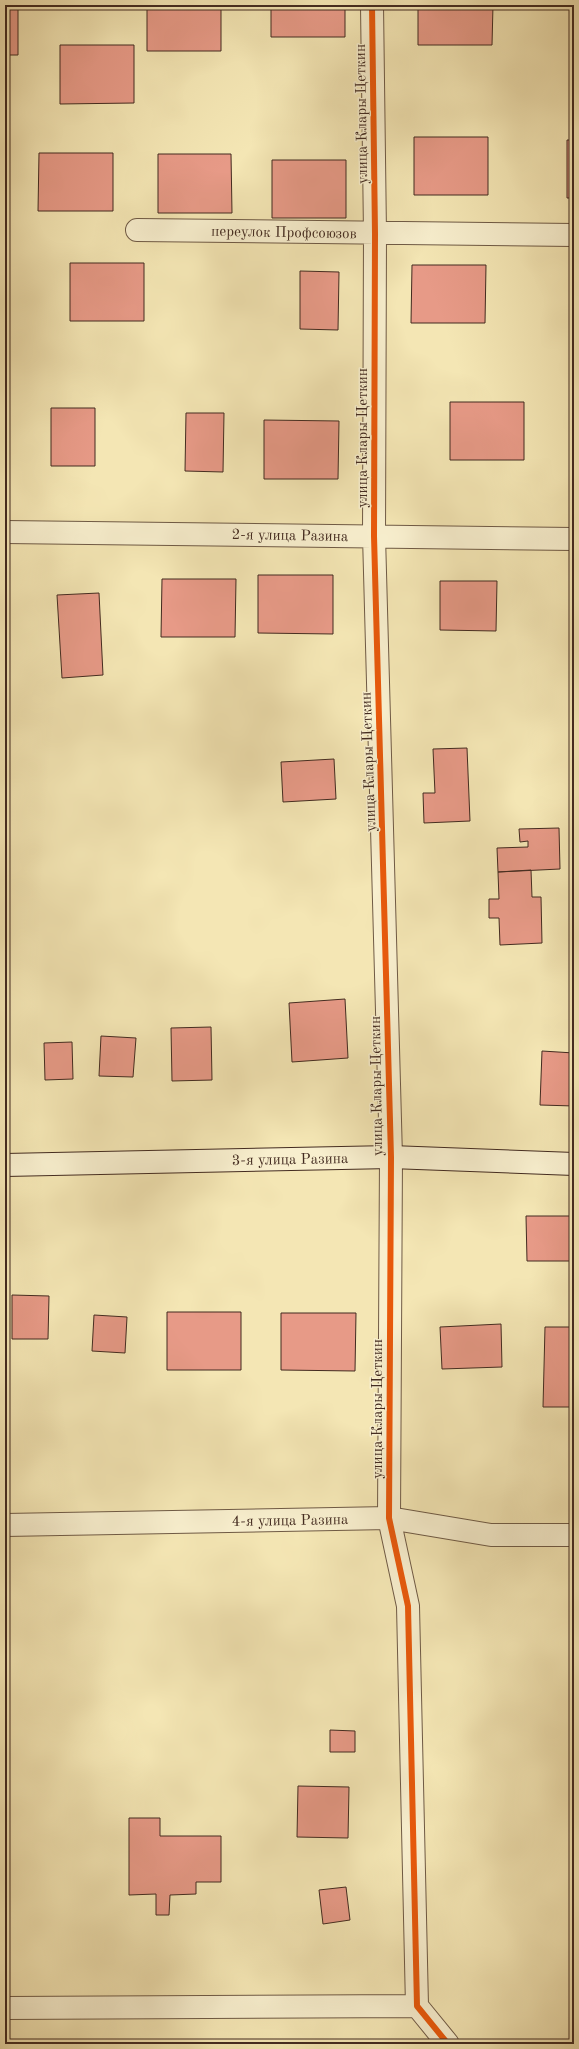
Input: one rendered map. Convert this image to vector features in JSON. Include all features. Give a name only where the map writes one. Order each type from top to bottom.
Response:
[{"type":"street","name":"улица Клары Цеткин","points":[[372,5],[375,234],[374,536],[391,1157],[389,1518],[408,1606],[417,2006]]},
{"type":"street","name":"переулок Профсоюзов","points":[[137,230],[375,234],[574,235]]},
{"type":"street","name":"2-я улица Разина","points":[[5,532],[574,539]]},
{"type":"street","name":"3-я улица Разина","points":[[5,1165],[391,1157],[574,1164]]},
{"type":"street","name":"4-я улица Разина","points":[[5,1525],[389,1518],[491,1535],[574,1535]]},
{"type":"street","points":[[5,2008],[417,2006],[448,2044]]},
{"type":"building","points":[[5,5],[18,5],[18,55],[5,55]]},
{"type":"building","points":[[147,5],[221,5],[221,51],[147,51]]},
{"type":"building","points":[[271,5],[345,5],[345,37],[271,37]]},
{"type":"building","points":[[418,5],[493,5],[492,45],[418,45]]},
{"type":"building","points":[[60,45],[134,45],[134,103],[60,104]]},
{"type":"building","points":[[414,137],[488,137],[488,195],[414,195]]},
{"type":"building","points":[[567,140],[574,140],[574,198],[567,198]]},
{"type":"building","points":[[39,153],[113,153],[113,211],[38,211]]},
{"type":"building","points":[[158,154],[231,154],[232,213],[158,213]]},
{"type":"building","points":[[272,160],[346,160],[346,218],[272,218]]},
{"type":"building","points":[[70,263],[144,263],[144,321],[70,321]]},
{"type":"building","points":[[412,265],[486,265],[485,323],[411,323]]},
{"type":"building","points":[[300,271],[339,272],[338,330],[300,329]]},
{"type":"building","points":[[450,402],[524,402],[524,460],[450,460]]},
{"type":"building","points":[[51,408],[95,408],[95,466],[51,466]]},
{"type":"building","points":[[186,413],[224,413],[223,472],[185,471]]},
{"type":"building","points":[[570,419],[574,419],[574,477],[570,477]]},
{"type":"building","points":[[264,420],[339,421],[338,479],[264,479]]},
{"type":"building","points":[[258,575],[333,575],[333,634],[258,633]]},
{"type":"building","points":[[162,579],[236,579],[235,637],[161,637]]},
{"type":"building","points":[[440,581],[497,581],[496,631],[440,630]]},
{"type":"building","points":[[99,593],[103,675],[62,678],[57,595]]},
{"type":"building","points":[[467,748],[470,821],[424,823],[423,793],[435,793],[433,749]]},
{"type":"building","points":[[334,759],[336,799],[283,802],[281,762]]},
{"type":"building","points":[[559,828],[560,869],[498,872],[497,848],[528,847],[528,841],[520,842],[519,829]]},
{"type":"building","points":[[531,870],[532,897],[541,897],[542,943],[500,945],[499,918],[489,918],[489,899],[499,899],[498,872]]},
{"type":"building","points":[[345,999],[348,1058],[292,1062],[289,1003]]},
{"type":"building","points":[[211,1027],[212,1080],[172,1081],[171,1028]]},
{"type":"building","points":[[101,1036],[136,1038],[133,1077],[99,1076]]},
{"type":"building","points":[[5,1041],[9,1041],[9,1086],[5,1086]]},
{"type":"building","points":[[72,1042],[73,1079],[45,1080],[44,1043]]},
{"type":"building","points":[[542,1051],[574,1053],[574,1106],[540,1105]]},
{"type":"building","points":[[526,1216],[574,1216],[574,1261],[527,1261]]},
{"type":"building","points":[[12,1295],[49,1296],[48,1339],[12,1339]]},
{"type":"building","points":[[167,1312],[241,1312],[241,1370],[167,1370]]},
{"type":"building","points":[[281,1313],[356,1313],[355,1371],[281,1370]]},
{"type":"building","points":[[94,1315],[127,1317],[125,1353],[92,1351]]},
{"type":"building","points":[[501,1324],[502,1367],[442,1369],[440,1327]]},
{"type":"building","points":[[545,1327],[574,1327],[574,1407],[543,1407]]},
{"type":"building","points":[[330,1730],[355,1731],[355,1752],[330,1752]]},
{"type":"building","points":[[298,1786],[349,1787],[348,1838],[297,1837]]},
{"type":"building","points":[[129,1818],[160,1818],[160,1836],[221,1836],[221,1882],[196,1882],[196,1894],[170,1895],[169,1915],[156,1915],[156,1894],[129,1895]]},
{"type":"building","points":[[346,1887],[350,1920],[323,1924],[319,1890]]},
{"type":"cycle path","points":[[372,5],[375,234],[374,536],[391,1157],[389,1518],[408,1606],[417,2006],[448,2044]]}]
